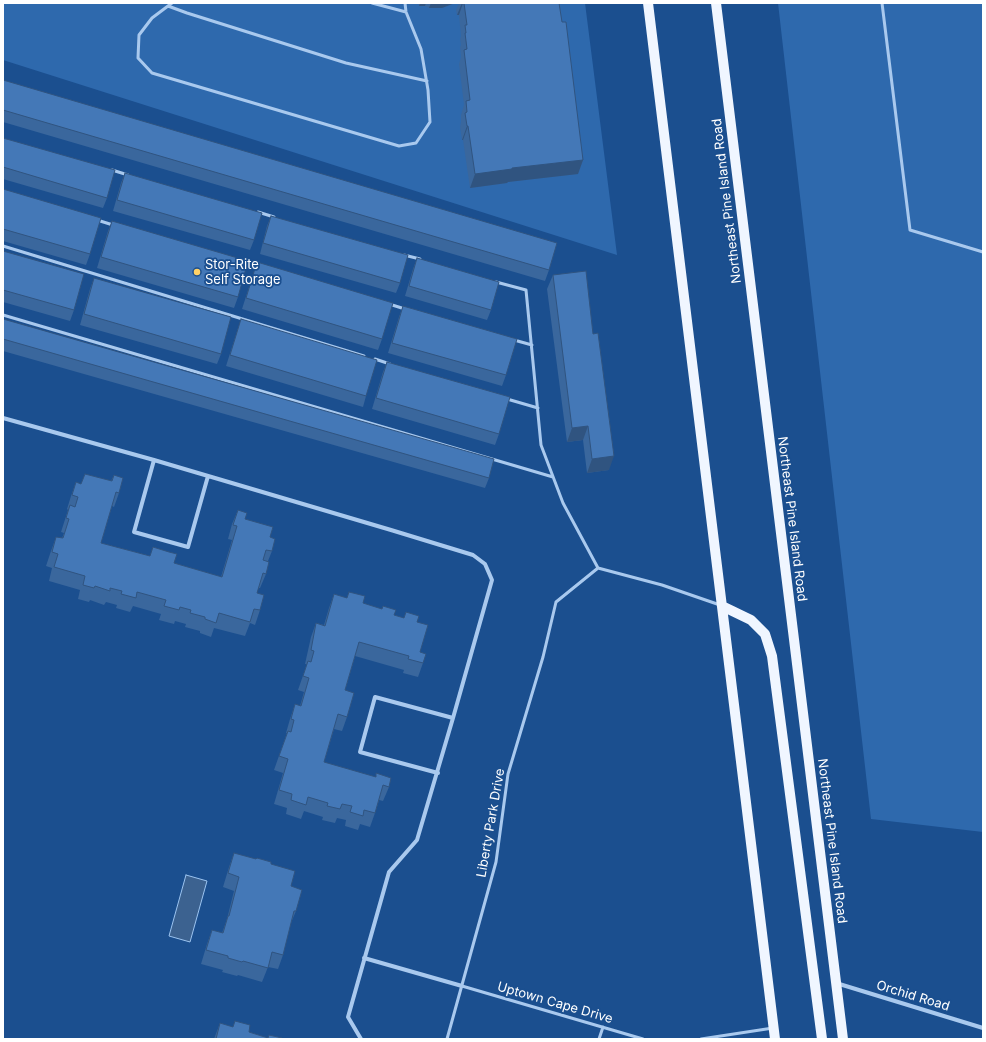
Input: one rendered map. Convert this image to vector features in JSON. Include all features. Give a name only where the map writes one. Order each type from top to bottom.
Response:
[{"type":"main road","points":[[648,3],[775,1039]]},
{"type":"main road","name":"Northeast Pine Island Road","points":[[716,3],[843,1039]]},
{"type":"main road","points":[[722,606],[751,620],[765,634],[772,656],[822,1039]]},
{"type":"street","points":[[3,418],[154,460],[391,530],[473,555],[485,564],[492,580],[438,773],[417,840],[389,872],[348,1017],[361,1039]]},
{"type":"street","points":[[154,460],[134,532],[188,547],[208,476]]},
{"type":"street","points":[[438,773],[360,752],[375,697],[453,718]]},
{"type":"street","points":[[364,958],[462,986]]},
{"type":"street","name":"Orchid Road","points":[[836,983],[983,1028]]},
{"type":"lane","points":[[172,3],[152,18],[139,35],[138,58],[152,73],[399,146],[416,143],[430,122],[427,81],[421,49],[406,12],[405,3]]},
{"type":"lane","points":[[372,3],[406,12]]},
{"type":"lane","points":[[882,3],[910,230],[983,252]]},
{"type":"lane","points":[[168,6],[346,63],[427,81]]},
{"type":"lane","points":[[109,169],[132,176]]},
{"type":"lane","points":[[253,211],[276,218]]},
{"type":"lane","points":[[95,219],[118,226]]},
{"type":"lane","points":[[3,246],[392,364]]},
{"type":"lane","points":[[397,253],[428,262]]},
{"type":"lane","points":[[241,261],[264,268]]},
{"type":"lane","points":[[488,279],[526,290],[541,445],[563,503],[598,568],[662,585],[722,606]]},
{"type":"lane","points":[[386,304],[409,310]]},
{"type":"lane","points":[[3,316],[553,477]]},
{"type":"lane","points":[[509,339],[532,346]]},
{"type":"lane","points":[[499,397],[538,408]]},
{"type":"lane","name":"Liberty Park Drive","points":[[447,1039],[496,862],[508,774],[543,657],[556,602],[598,568]]},
{"type":"lane","name":"Uptown Cape Drive","points":[[462,986],[643,1039]]},
{"type":"lane","points":[[599,1039],[603,1027]]},
{"type":"lane","points":[[701,1039],[773,1028]]},
{"type":"shaded area","points":[[3,3],[585,3],[617,255],[3,60]]},
{"type":"shaded area","points":[[778,3],[983,3],[983,832],[871,819]]},
{"type":"shaded area","points":[[186,875],[207,881],[190,942],[169,936]]},
{"type":"building","points":[[464,3],[559,3],[562,22],[566,22],[583,160],[475,174],[465,113],[467,112],[466,101],[470,100],[464,50],[467,49],[465,25],[467,25]]},
{"type":"building","points":[[3,80],[557,243],[549,270],[3,110]]},
{"type":"building","points":[[3,138],[115,170],[107,198],[3,167]]},
{"type":"building","points":[[125,173],[262,213],[254,240],[117,200]]},
{"type":"building","points":[[3,189],[101,218],[90,254],[3,229]]},
{"type":"building","points":[[271,216],[408,255],[400,283],[263,243]]},
{"type":"building","points":[[112,221],[248,261],[238,297],[101,257]]},
{"type":"building","points":[[3,251],[84,274],[74,310],[3,290]]},
{"type":"building","points":[[417,258],[499,282],[491,310],[409,286]]},
{"type":"building","points":[[257,262],[393,303],[382,339],[246,298]]},
{"type":"building","points":[[586,271],[593,334],[598,333],[614,456],[592,459],[588,426],[572,428],[553,275]]},
{"type":"building","points":[[94,278],[231,317],[221,354],[84,314]]},
{"type":"building","points":[[403,306],[517,339],[506,375],[392,343]]},
{"type":"building","points":[[3,319],[494,459],[489,478],[3,339]]},
{"type":"building","points":[[241,319],[377,360],[366,396],[230,355]]},
{"type":"building","points":[[387,362],[510,397],[499,434],[376,398]]},
{"type":"building","points":[[85,474],[112,481],[114,475],[123,478],[119,493],[116,492],[101,543],[150,556],[153,547],[177,554],[174,563],[222,577],[237,526],[233,525],[238,510],[247,513],[245,519],[273,527],[270,537],[275,539],[272,551],[266,550],[263,560],[269,562],[266,574],[263,573],[257,593],[264,595],[260,610],[254,609],[250,622],[219,613],[216,623],[205,619],[205,617],[190,613],[191,610],[180,607],[179,610],[164,606],[166,600],[137,592],[136,598],[121,594],[122,591],[110,588],[110,591],[95,586],[94,588],[83,585],[85,576],[54,567],[58,554],[52,552],[56,537],[63,538],[69,519],[66,518],[70,505],[75,507],[78,497],[72,495],[76,482],[81,484]]},
{"type":"building","points":[[349,592],[365,596],[363,603],[382,609],[383,606],[396,610],[394,615],[404,618],[406,612],[419,616],[417,622],[428,625],[420,652],[426,654],[423,663],[408,659],[409,656],[359,642],[345,690],[354,693],[352,700],[347,717],[338,714],[324,762],[376,777],[376,773],[391,778],[389,787],[383,785],[375,813],[364,810],[363,816],[350,812],[352,806],[342,804],[340,809],[327,806],[328,803],[308,797],[306,805],[291,800],[292,794],[279,790],[288,759],[279,756],[288,731],[291,732],[294,720],[291,719],[295,704],[301,706],[309,678],[303,676],[308,661],[311,662],[314,651],[311,650],[316,623],[325,626],[334,594],[347,598]]},
{"type":"building","points":[[234,853],[271,862],[271,864],[295,871],[291,886],[302,890],[296,911],[294,911],[283,955],[272,952],[268,968],[228,958],[228,956],[206,950],[212,930],[223,933],[229,916],[239,877],[228,873]]},
{"type":"building","points":[[235,1021],[250,1025],[249,1032],[268,1038],[269,1035],[282,1039],[216,1039],[220,1023],[233,1027]]},
{"type":"place","name":"Stor-Rite Self Storage","points":[[197,272]]}]
